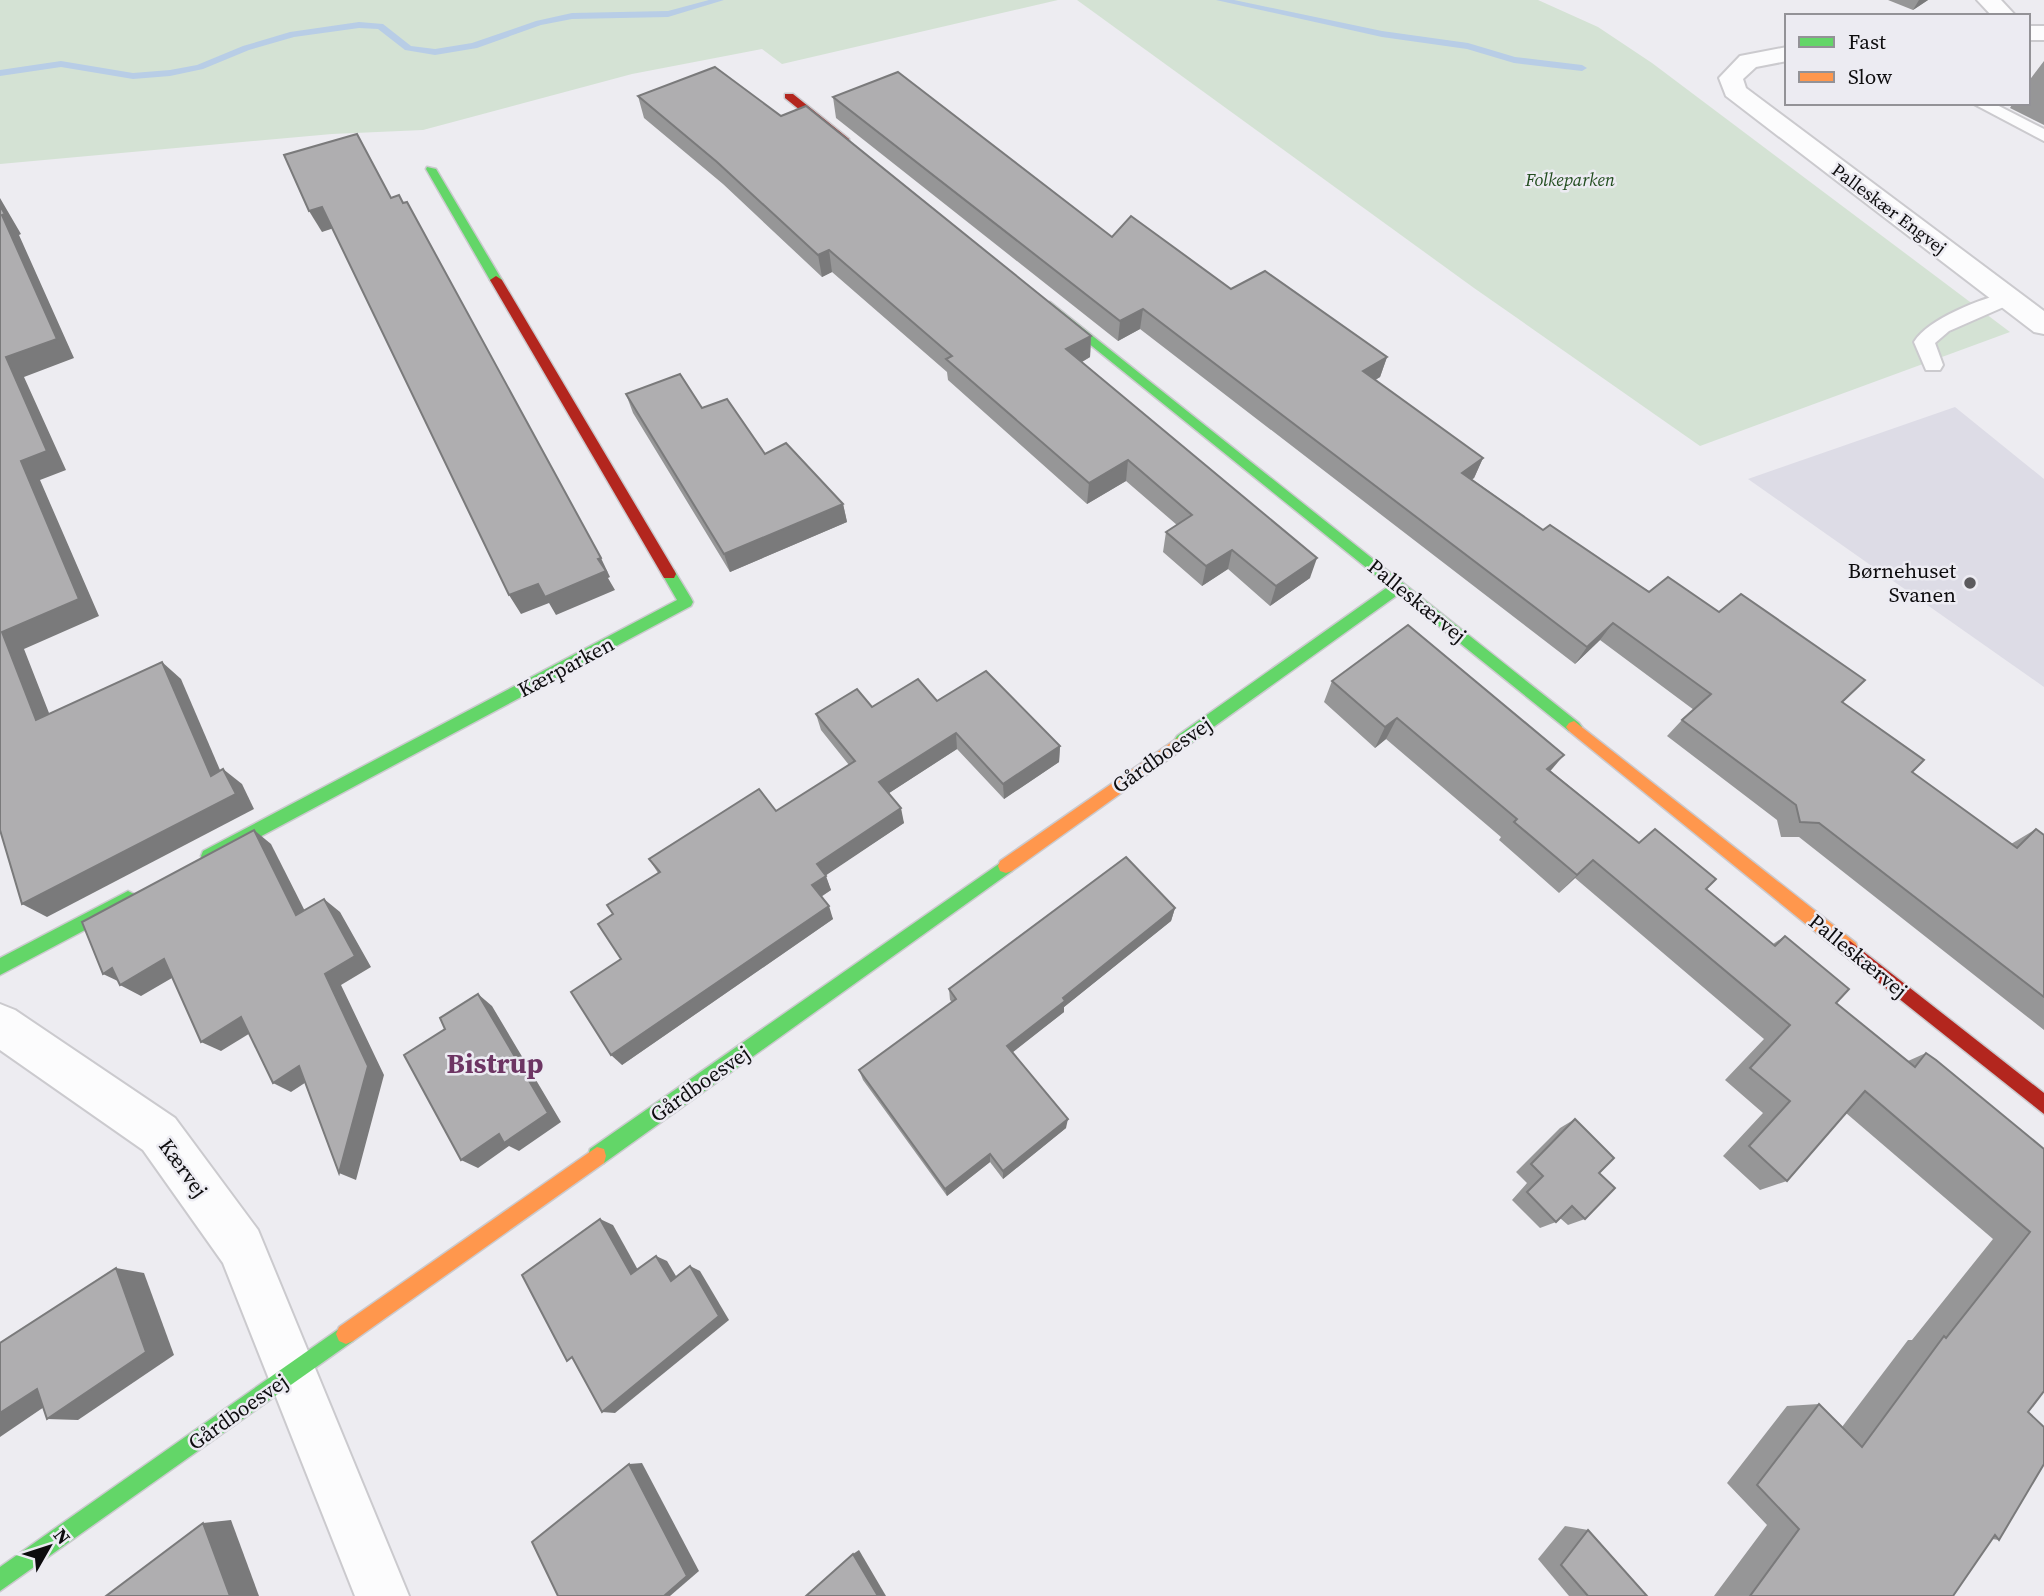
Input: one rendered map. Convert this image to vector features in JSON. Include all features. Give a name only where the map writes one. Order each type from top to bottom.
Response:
[{"type":"street","points":[[1988,0],[2003,14]]},
{"type":"street","name":"Palleskær Engvej","points":[[1785,54],[1748,61],[1731,78],[1734,91],[2044,325]]},
{"type":"street","points":[[789,96],[855,148]]},
{"type":"street","name":"Kærparken","points":[[196,863],[686,603],[430,169]]},
{"type":"street","name":"Palleskærvej","points":[[1040,298],[2044,1105]]},
{"type":"street","name":"Gårdboesvej","points":[[0,1580],[1399,587]]},
{"type":"street","points":[[0,967],[147,889]]},
{"type":"street","name":"Kærvej","points":[[0,1025],[159,1134],[241,1247],[382,1596]]},
{"type":"lane","points":[[1984,105],[2044,136]]},
{"type":"lane","points":[[1933,365],[1924,342],[1942,326],[2008,298]]},
{"type":"shaded area","name":"Børnehuset Svanen","points":[[1955,407],[2044,479],[2044,687],[1748,479]]},
{"type":"green space","points":[[0,0],[1058,0],[782,64],[762,49],[632,74],[423,130],[332,134],[0,164]]},
{"type":"green space","name":"Folkeparken","points":[[1077,0],[1538,0],[1598,27],[1652,63],[2010,332],[1700,446],[1474,288]]},
{"type":"building","points":[[715,67],[781,116],[806,106],[1091,336],[1066,349],[1317,558],[1276,586],[1232,550],[1206,566],[1166,532],[1192,515],[1128,460],[1089,483],[946,359],[952,356],[829,250],[818,255],[717,162],[638,96]]},
{"type":"building","points":[[898,72],[1112,237],[1131,216],[1231,289],[1265,271],[1387,357],[1363,371],[1483,458],[1462,473],[1543,530],[1550,525],[1649,592],[1668,577],[1719,612],[1741,594],[1865,680],[1842,702],[1924,760],[1912,772],[2017,848],[2036,829],[2044,835],[2044,997],[1819,823],[1800,822],[1796,805],[1682,720],[1711,694],[1613,623],[1587,647],[1143,309],[1120,321],[833,97]]},
{"type":"building","points":[[357,134],[391,198],[399,195],[403,203],[407,202],[606,571],[545,597],[538,584],[509,595],[322,207],[309,211],[284,155]]},
{"type":"building","points":[[0,206],[57,339],[6,357],[47,451],[21,461],[79,599],[2,632],[36,720],[162,662],[211,776],[223,769],[236,794],[22,904],[0,830]]},
{"type":"building","points":[[680,374],[702,408],[727,399],[765,454],[786,443],[843,504],[724,554],[626,394]]},
{"type":"building","points":[[1408,625],[1564,755],[1547,769],[1639,843],[1655,829],[1716,879],[1706,889],[1775,946],[1785,936],[1849,989],[1836,1003],[1915,1067],[1926,1053],[1936,1060],[2044,1149],[2044,1391],[2028,1412],[2044,1427],[2044,1464],[1999,1540],[1995,1535],[1953,1596],[1750,1596],[1799,1529],[1757,1485],[1819,1404],[1862,1447],[1944,1336],[1946,1338],[2030,1232],[1865,1091],[1787,1181],[1749,1146],[1790,1101],[1750,1068],[1790,1025],[1593,860],[1577,875],[1514,822],[1517,819],[1397,718],[1385,727],[1332,681]]},
{"type":"building","points":[[986,671],[1060,746],[1003,784],[956,733],[879,782],[901,808],[817,864],[826,876],[812,885],[829,906],[611,1055],[571,992],[621,959],[598,924],[613,914],[607,905],[660,872],[649,859],[759,789],[776,811],[855,761],[816,714],[857,689],[872,707],[918,679],[937,701]]},
{"type":"building","points":[[254,830],[296,915],[324,899],[355,956],[325,974],[368,1066],[339,1173],[299,1066],[273,1083],[241,1017],[201,1042],[164,959],[120,985],[112,968],[103,974],[82,922]]},
{"type":"building","points":[[1126,857],[1175,908],[1007,1046],[1068,1119],[1003,1171],[990,1154],[945,1189],[859,1070],[956,999],[949,989]]},
{"type":"building","points":[[478,994],[548,1113],[504,1143],[499,1134],[461,1160],[404,1055],[445,1029],[440,1018]]},
{"type":"building","points":[[1575,1119],[1614,1158],[1599,1173],[1615,1188],[1585,1219],[1572,1206],[1556,1222],[1527,1192],[1543,1176],[1531,1164]]},
{"type":"building","points":[[600,1219],[631,1274],[656,1256],[671,1281],[690,1266],[719,1316],[602,1412],[572,1357],[567,1361],[522,1275]]},
{"type":"building","points":[[116,1268],[146,1352],[47,1419],[37,1389],[0,1413],[0,1343]]},
{"type":"building","points":[[629,1464],[687,1576],[664,1596],[558,1596],[532,1542]]},
{"type":"building","points":[[203,1523],[230,1596],[106,1596]]},
{"type":"building","points":[[1588,1530],[1647,1596],[1588,1596],[1561,1565]]},
{"type":"building","points":[[853,1554],[878,1596],[806,1596]]},
{"type":"waterway","points":[[0,73],[61,64],[133,76],[170,73],[200,67],[246,48],[293,34],[359,25],[380,26],[408,48],[435,52],[474,46],[539,23],[572,16],[668,14],[719,0]]},
{"type":"waterway","points":[[1221,0],[1382,34],[1468,46],[1514,60],[1582,68]]},
{"type":"traffic: fast","points":[[431,169],[496,280]]},
{"type":"traffic: fast","points":[[1050,306],[1574,727]]},
{"type":"traffic: fast","points":[[209,856],[686,602],[669,574]]},
{"type":"traffic: fast","points":[[1182,741],[1399,587]]},
{"type":"traffic: fast","points":[[597,1156],[1006,866]]},
{"type":"traffic: fast","points":[[0,967],[128,899]]},
{"type":"traffic: fast","points":[[0,1580],[346,1334]]},
{"type":"traffic: slow","points":[[1574,727],[1850,949]]},
{"type":"traffic: slow","points":[[1006,866],[1182,741]]},
{"type":"traffic: slow","points":[[346,1334],[597,1156]]},
{"type":"traffic: jam","points":[[789,96],[845,141]]},
{"type":"traffic: jam","points":[[496,280],[669,574]]},
{"type":"traffic: jam","points":[[1850,949],[2044,1105]]},
{"type":"place","name":"Børnehuset Svanen","points":[[1970,583]]},
{"type":"district","name":"Bistrup","points":[[495,1063]]}]
